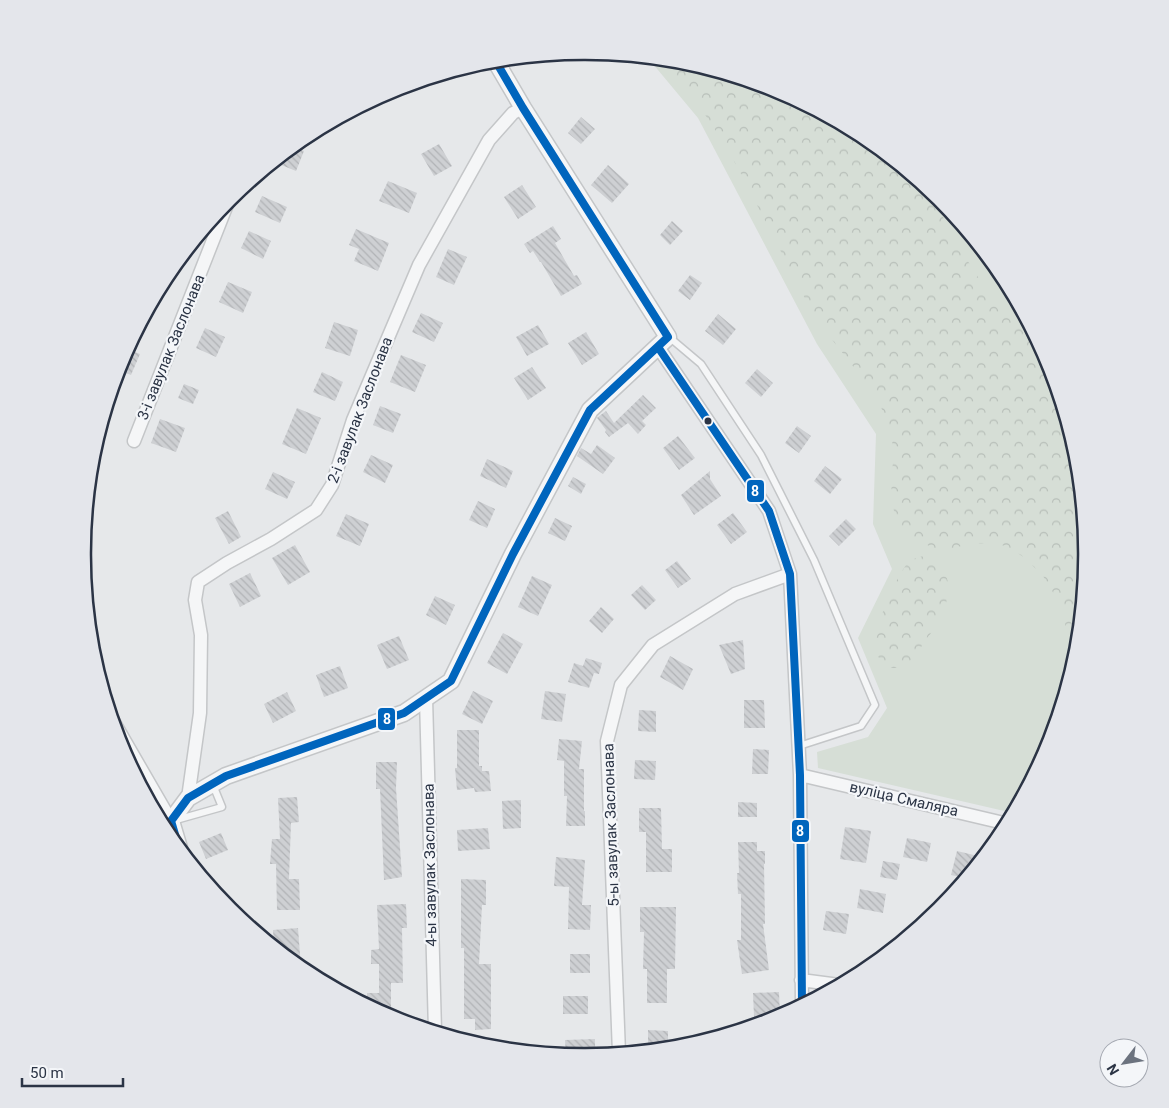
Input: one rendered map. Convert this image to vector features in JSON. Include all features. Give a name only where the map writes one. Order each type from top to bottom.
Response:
[{"type":"street","points":[[500,67],[663,342],[769,511],[790,574],[800,775],[802,997]]},
{"type":"street","name":"2-і завулак Заслонава","points":[[188,798],[200,713],[201,636],[194,600],[198,582],[227,563],[272,539],[316,510],[332,485],[353,420],[419,265],[490,140],[513,113],[523,108]]},
{"type":"street","name":"3-і завулак Заслонава","points":[[134,441],[221,219]]},
{"type":"street","points":[[169,820],[188,798],[226,776],[404,713],[451,681],[513,554],[590,410],[663,342]]},
{"type":"street","name":"5-ы завулак Заслонава","points":[[619,1047],[607,741],[621,685],[653,645],[735,594],[790,574]]},
{"type":"street","name":"4-ы завулак Заслонава","points":[[426,698],[434,1024]]},
{"type":"street","name":"вуліца Смаляра","points":[[800,775],[999,822]]},
{"type":"street","points":[[802,980],[828,984]]},
{"type":"lane","points":[[663,342],[701,364],[761,455],[814,560],[875,705],[861,726],[799,746]]},
{"type":"lane","points":[[170,822],[222,807],[212,784]]},
{"type":"green space","points":[[654,65],[681,69],[743,86],[803,111],[859,143],[910,183],[956,228],[976,253],[1012,307],[1041,365],[1062,426],[1069,458],[1077,522],[1077,586],[1069,650],[1062,682],[1041,743],[1028,772],[1006,811],[818,768],[817,752],[868,737],[887,708],[858,638],[892,569],[873,524],[876,434],[817,344],[698,118]]},
{"type":"green space","points":[[669,67],[743,86],[774,98],[832,126],[859,143],[910,183],[940,212],[962,252],[983,285],[1003,311],[1027,333],[1041,365],[1062,426],[1074,490],[1078,554],[1077,586],[1071,636],[1054,594],[1043,576],[1025,558],[1006,546],[989,543],[969,544],[950,549],[934,548],[918,541],[904,530],[895,516],[891,496],[892,435],[881,407],[863,379],[815,318],[738,168],[693,97]]},
{"type":"green space","points":[[924,556],[934,560],[941,566],[948,582],[947,600],[939,622],[913,658],[902,666],[891,668],[880,660],[875,649],[877,630],[888,599],[903,569],[913,560]]},
{"type":"building","points":[[581,117],[595,129],[581,144],[568,133]]},
{"type":"building","points":[[439,144],[452,166],[434,176],[421,154]]},
{"type":"building","points":[[301,150],[304,151],[296,171],[281,165]]},
{"type":"building","points":[[608,165],[629,184],[612,203],[591,185]]},
{"type":"building","points":[[388,181],[417,193],[409,213],[379,201]]},
{"type":"building","points":[[522,185],[536,207],[518,219],[504,197]]},
{"type":"building","points":[[262,196],[287,207],[280,223],[255,212]]},
{"type":"building","points":[[672,221],[683,231],[670,245],[660,235]]},
{"type":"building","points":[[553,226],[561,239],[555,243],[574,276],[577,275],[582,284],[561,296],[541,262],[533,251],[530,253],[524,244]]},
{"type":"building","points":[[356,229],[389,243],[378,271],[354,261],[359,249],[349,245]]},
{"type":"building","points":[[249,231],[271,241],[263,259],[241,248]]},
{"type":"building","points":[[448,249],[467,257],[454,285],[436,277]]},
{"type":"building","points":[[690,275],[702,283],[690,300],[678,291]]},
{"type":"building","points":[[228,282],[252,292],[243,313],[219,302]]},
{"type":"building","points":[[421,313],[443,323],[434,342],[412,332]]},
{"type":"building","points":[[718,314],[736,329],[723,345],[705,331]]},
{"type":"building","points":[[334,322],[358,330],[350,356],[325,348]]},
{"type":"building","points":[[538,325],[549,344],[527,356],[516,337]]},
{"type":"building","points":[[205,328],[225,337],[216,357],[196,348]]},
{"type":"building","points":[[586,332],[599,354],[582,365],[568,343]]},
{"type":"building","points":[[134,352],[140,354],[131,375],[125,373]]},
{"type":"building","points":[[401,355],[426,365],[415,392],[390,382]]},
{"type":"building","points":[[532,367],[546,388],[528,400],[514,378]]},
{"type":"building","points":[[757,369],[773,383],[761,397],[745,383]]},
{"type":"building","points":[[322,372],[343,382],[335,401],[313,392]]},
{"type":"building","points":[[184,384],[199,390],[193,404],[178,398]]},
{"type":"building","points":[[643,395],[656,408],[642,421],[646,425],[638,434],[628,423],[609,437],[597,418],[606,411],[614,423]]},
{"type":"building","points":[[380,406],[401,414],[393,433],[373,425]]},
{"type":"building","points":[[297,408],[321,418],[306,454],[282,444]]},
{"type":"building","points":[[160,419],[185,428],[176,452],[151,443]]},
{"type":"building","points":[[797,426],[811,436],[799,453],[785,443]]},
{"type":"building","points":[[678,436],[695,458],[679,470],[663,448]]},
{"type":"building","points":[[597,445],[615,458],[603,474],[577,456],[581,448],[591,454]]},
{"type":"building","points":[[371,455],[393,465],[385,483],[363,472]]},
{"type":"building","points":[[487,459],[513,471],[506,488],[480,476]]},
{"type":"building","points":[[825,466],[842,479],[830,494],[814,481]]},
{"type":"building","points":[[710,471],[710,479],[721,496],[694,515],[681,495]]},
{"type":"building","points":[[273,472],[295,482],[287,499],[265,489]]},
{"type":"building","points":[[573,477],[586,484],[581,494],[568,486]]},
{"type":"building","points":[[478,501],[495,509],[487,528],[469,520]]},
{"type":"building","points":[[228,511],[241,537],[229,544],[215,518]]},
{"type":"building","points":[[733,513],[747,532],[731,544],[717,525]]},
{"type":"building","points":[[346,514],[369,524],[360,546],[336,536]]},
{"type":"building","points":[[555,518],[572,526],[565,541],[548,533]]},
{"type":"building","points":[[846,519],[856,529],[839,546],[829,536]]},
{"type":"building","points":[[295,545],[310,572],[288,585],[272,558]]},
{"type":"building","points":[[677,561],[691,579],[678,588],[665,570]]},
{"type":"building","points":[[250,573],[261,596],[240,607],[229,584]]},
{"type":"building","points":[[532,576],[552,585],[538,616],[518,607]]},
{"type":"building","points":[[642,585],[656,600],[645,610],[631,595]]},
{"type":"building","points":[[435,596],[455,605],[446,625],[426,615]]},
{"type":"building","points":[[601,607],[614,619],[602,633],[589,621]]},
{"type":"building","points":[[503,633],[523,644],[507,674],[487,663]]},
{"type":"building","points":[[399,636],[409,660],[387,669],[377,645]]},
{"type":"building","points":[[743,640],[745,669],[731,674],[719,645]]},
{"type":"building","points":[[670,656],[693,669],[683,690],[660,677]]},
{"type":"building","points":[[586,658],[602,663],[599,674],[594,673],[589,688],[568,682],[574,663],[583,666]]},
{"type":"building","points":[[340,666],[348,688],[324,697],[316,675]]},
{"type":"building","points":[[473,691],[493,701],[482,724],[462,714]]},
{"type":"building","points":[[545,691],[566,694],[562,722],[541,719]]},
{"type":"building","points":[[287,692],[296,711],[273,723],[264,704]]},
{"type":"building","points":[[744,700],[764,700],[765,728],[744,728]]},
{"type":"building","points":[[639,710],[656,711],[656,732],[638,731]]},
{"type":"building","points":[[457,730],[479,730],[479,766],[482,766],[482,771],[489,771],[491,791],[475,792],[474,788],[457,790],[455,768],[457,768]]},
{"type":"building","points":[[559,739],[582,741],[579,769],[584,769],[585,826],[566,826],[567,796],[564,796],[564,761],[557,760]]},
{"type":"building","points":[[753,749],[769,750],[768,774],[752,774]]},
{"type":"building","points":[[635,760],[656,761],[655,780],[634,779]]},
{"type":"building","points":[[376,762],[397,762],[396,788],[402,877],[384,880],[380,789],[376,789]]},
{"type":"building","points":[[297,797],[299,822],[291,823],[289,879],[299,879],[300,910],[277,910],[276,864],[270,864],[272,839],[280,839],[278,798]]},
{"type":"building","points":[[521,800],[521,828],[503,829],[502,801]]},
{"type":"building","points":[[738,802],[757,803],[757,817],[738,817]]},
{"type":"building","points":[[639,808],[661,808],[662,849],[672,849],[672,872],[646,872],[646,832],[639,832]]},
{"type":"building","points":[[845,827],[871,831],[866,863],[840,859]]},
{"type":"building","points":[[488,828],[490,849],[458,851],[457,830]]},
{"type":"building","points":[[221,833],[228,850],[206,859],[199,842]]},
{"type":"building","points":[[907,838],[931,843],[927,862],[903,857]]},
{"type":"building","points":[[738,842],[757,842],[757,851],[765,851],[765,924],[763,924],[769,970],[742,974],[737,940],[741,940],[741,894],[738,894],[737,873],[739,873]]},
{"type":"building","points":[[957,851],[976,855],[959,877],[951,875]]},
{"type":"building","points":[[556,857],[585,860],[582,905],[591,905],[590,930],[568,929],[569,887],[554,886]]},
{"type":"building","points":[[883,861],[900,864],[897,880],[880,877]]},
{"type":"building","points":[[461,879],[486,880],[486,905],[482,905],[479,964],[491,964],[491,1029],[475,1030],[475,1019],[464,1019],[464,948],[461,948]]},
{"type":"building","points":[[860,889],[886,894],[883,913],[857,908]]},
{"type":"building","points":[[406,904],[407,928],[402,928],[403,983],[391,983],[391,1008],[367,997],[367,993],[379,993],[379,964],[371,964],[371,950],[379,949],[377,905]]},
{"type":"building","points":[[640,907],[676,907],[675,969],[667,969],[667,1003],[647,1003],[647,969],[643,969],[644,932],[640,932]]},
{"type":"building","points":[[826,911],[849,914],[846,934],[823,930]]},
{"type":"building","points":[[298,928],[300,958],[273,937],[273,930]]},
{"type":"building","points":[[570,954],[590,954],[590,973],[570,973]]},
{"type":"building","points":[[779,992],[780,1007],[754,1017],[753,993]]},
{"type":"building","points":[[563,996],[588,996],[588,1014],[563,1014]]},
{"type":"building","points":[[648,1030],[668,1031],[668,1041],[648,1044]]},
{"type":"building","points":[[595,1039],[595,1048],[565,1047],[565,1040]]},
{"type":"transit line","name":"8","points":[[172,825],[171,821],[188,798],[226,776],[404,713],[451,681],[513,554],[590,410],[668,337],[499,67]]},
{"type":"transit line","name":"8","points":[[658,347],[769,511],[790,574],[800,775],[802,997]]}]
